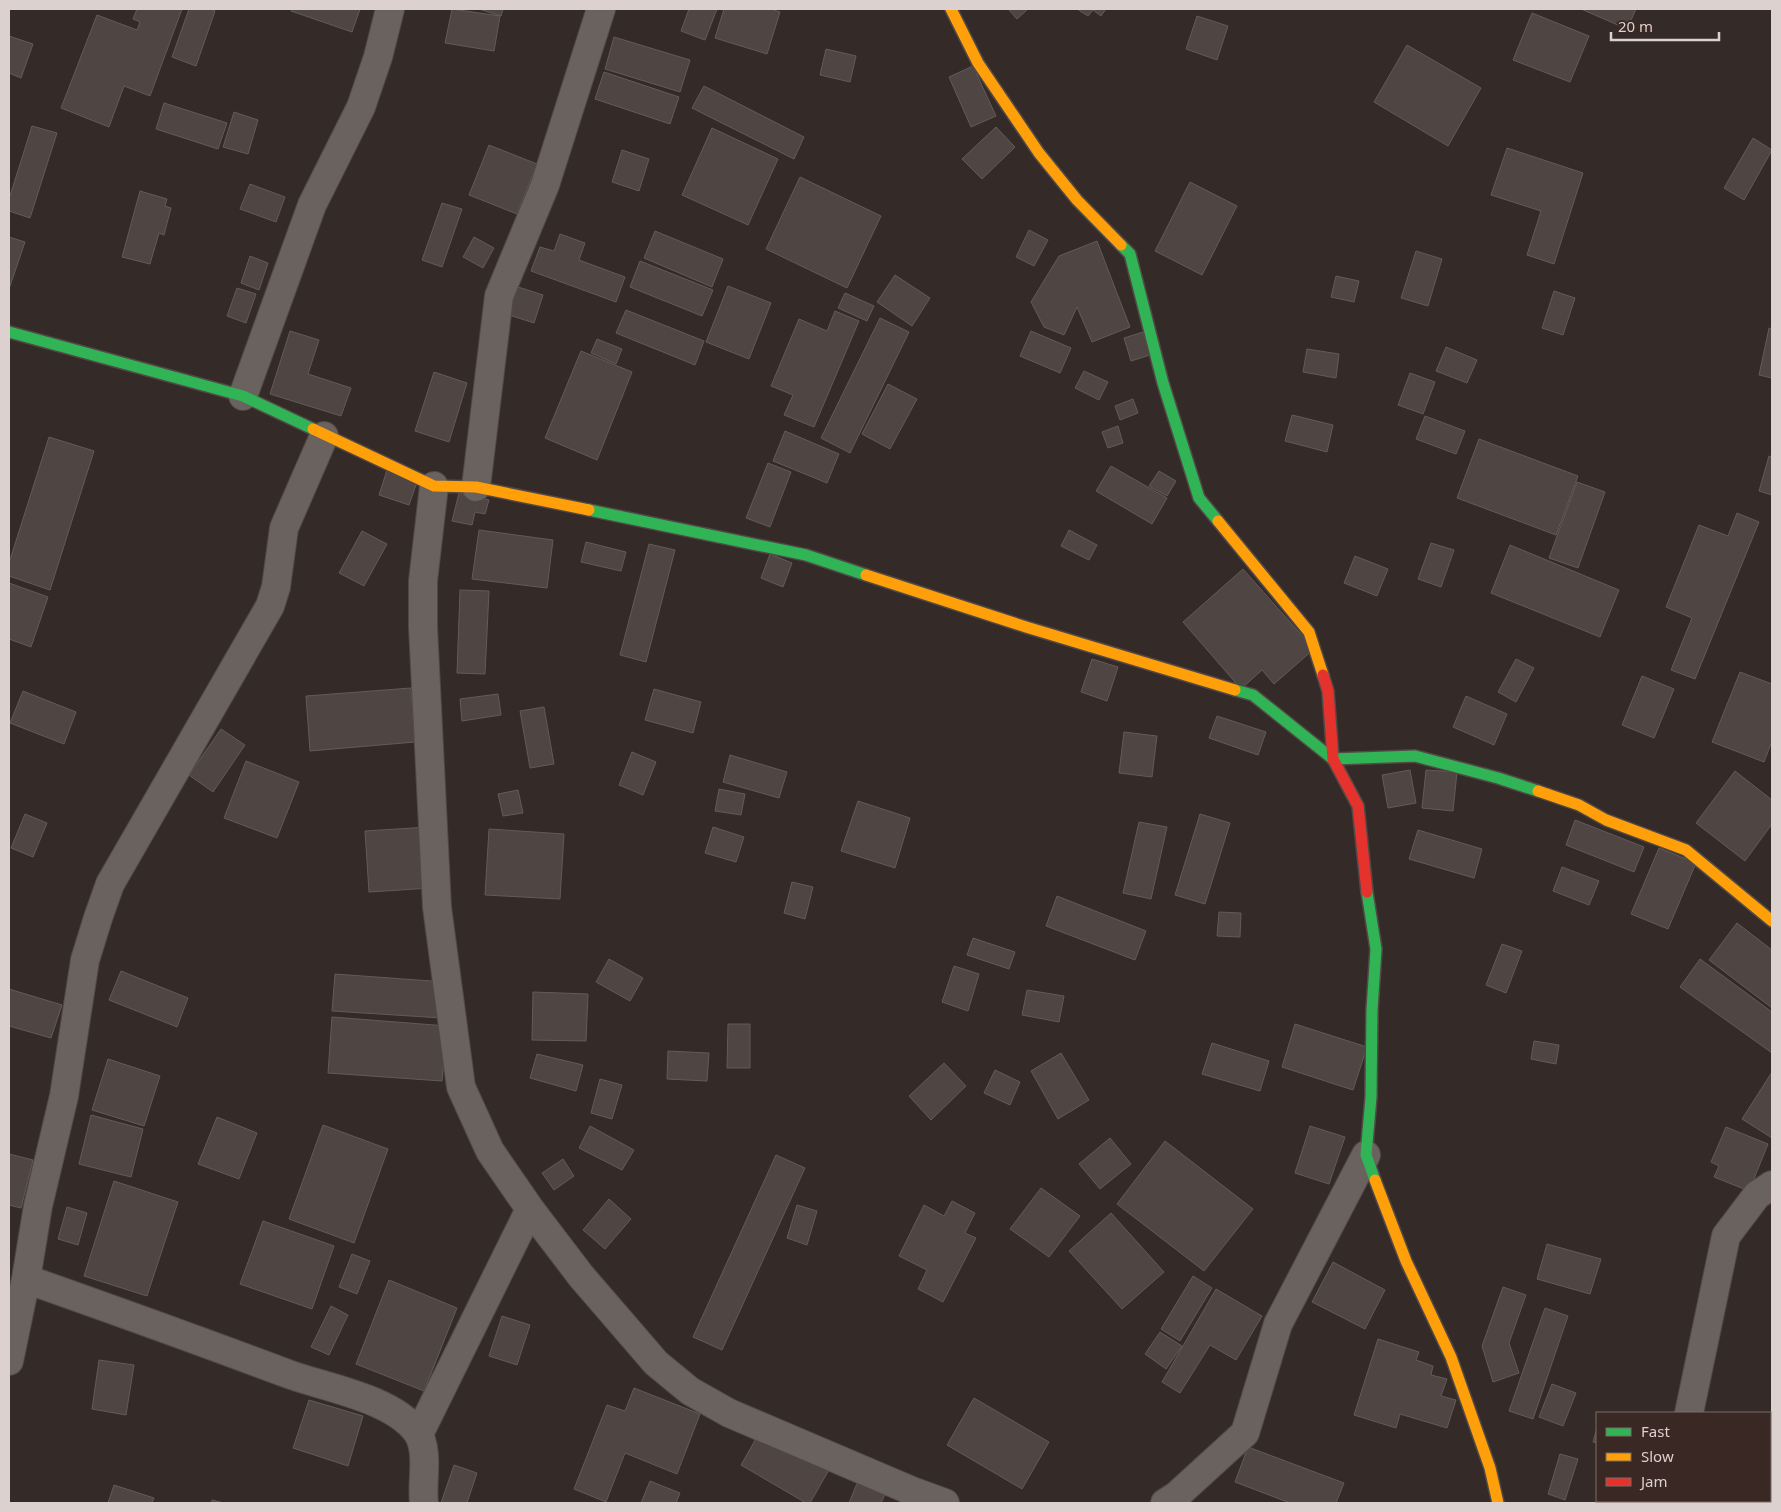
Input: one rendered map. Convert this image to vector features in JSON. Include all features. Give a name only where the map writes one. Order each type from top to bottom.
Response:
[{"type":"street","points":[[243,396],[312,205],[361,107],[378,57],[390,9]]},
{"type":"street","points":[[476,487],[499,296],[544,185],[601,9]]},
{"type":"street","points":[[951,9],[978,63],[1040,153],[1077,200],[1130,254],[1163,383],[1199,498],[1309,632],[1328,691],[1333,759]]},
{"type":"street","points":[[9,332],[243,396],[324,436],[434,486],[476,487],[806,555],[1026,627],[1253,695],[1333,759],[1358,806],[1368,898],[1376,949],[1372,1010],[1371,1097],[1366,1155],[1278,1324],[1245,1433],[1166,1503]]},
{"type":"street","points":[[9,1361],[26,1279],[38,1206],[64,1096],[86,960],[98,918],[110,884],[270,606],[276,587],[284,528],[294,501],[324,436]]},
{"type":"street","points":[[434,486],[423,581],[423,618],[436,907],[461,1087],[490,1151],[530,1209],[581,1276],[656,1363],[690,1391],[729,1413],[912,1491],[945,1503]]},
{"type":"street","points":[[1333,759],[1415,756],[1498,778],[1579,805],[1606,820],[1686,850],[1772,921]]},
{"type":"street","points":[[1366,1155],[1406,1261],[1451,1357],[1490,1468],[1498,1503]]},
{"type":"street","points":[[1689,1412],[1726,1236],[1758,1195],[1772,1186]]},
{"type":"street","points":[[418,1434],[530,1209]]},
{"type":"street","points":[[26,1279],[389,1409],[407,1421],[418,1434],[425,1465],[424,1503]]},
{"type":"building","points":[[137,9],[182,9],[150,96],[124,86],[109,127],[61,108],[97,15],[137,30],[140,22],[133,19]]},
{"type":"building","points":[[189,9],[210,9],[215,11],[196,66],[172,57]]},
{"type":"building","points":[[292,9],[360,9],[352,32],[291,11]]},
{"type":"building","points":[[452,9],[500,16],[494,51],[445,43]]},
{"type":"building","points":[[479,9],[503,9],[501,16]]},
{"type":"building","points":[[689,9],[717,9],[705,40],[681,31]]},
{"type":"building","points":[[724,9],[771,9],[780,12],[767,54],[715,38]]},
{"type":"building","points":[[1008,9],[1028,9],[1017,19]]},
{"type":"building","points":[[1077,9],[1106,9],[1101,16],[1093,10],[1088,16]]},
{"type":"building","points":[[1581,9],[1636,9],[1627,29]]},
{"type":"building","points":[[1532,13],[1589,36],[1570,82],[1513,60]]},
{"type":"building","points":[[1197,16],[1228,26],[1217,60],[1186,49]]},
{"type":"building","points":[[9,36],[33,44],[21,78],[9,73]]},
{"type":"building","points":[[614,37],[690,60],[680,92],[605,69]]},
{"type":"building","points":[[1407,45],[1481,88],[1448,146],[1374,102]]},
{"type":"building","points":[[826,49],[856,56],[850,82],[820,75]]},
{"type":"building","points":[[973,66],[996,116],[971,127],[949,77]]},
{"type":"building","points":[[604,72],[679,97],[670,124],[595,99]]},
{"type":"building","points":[[704,86],[804,137],[794,159],[692,108]]},
{"type":"building","points":[[164,103],[227,123],[218,149],[156,129]]},
{"type":"building","points":[[234,112],[258,120],[248,154],[223,147]]},
{"type":"building","points":[[32,126],[57,133],[30,218],[9,211],[9,199]]},
{"type":"building","points":[[996,127],[1015,147],[982,179],[962,159]]},
{"type":"building","points":[[712,128],[778,159],[748,225],[682,195]]},
{"type":"building","points":[[1753,138],[1772,150],[1744,200],[1724,188]]},
{"type":"building","points":[[489,145],[537,164],[517,214],[469,195]]},
{"type":"building","points":[[1507,148],[1583,173],[1554,264],[1527,255],[1541,211],[1491,195]]},
{"type":"building","points":[[622,150],[649,159],[639,191],[612,182]]},
{"type":"building","points":[[800,177],[881,216],[847,288],[766,249]]},
{"type":"building","points":[[1190,182],[1237,206],[1202,275],[1155,251]]},
{"type":"building","points":[[250,184],[285,197],[276,222],[240,209]]},
{"type":"building","points":[[140,191],[167,199],[165,206],[171,208],[164,235],[159,233],[150,264],[122,257]]},
{"type":"building","points":[[442,203],[462,209],[442,267],[422,260]]},
{"type":"building","points":[[1029,230],[1048,240],[1034,266],[1016,257]]},
{"type":"building","points":[[655,231],[723,259],[712,287],[644,258]]},
{"type":"building","points":[[560,234],[585,243],[579,260],[625,277],[616,302],[531,271],[540,247],[554,251]]},
{"type":"building","points":[[9,237],[25,242],[9,289]]},
{"type":"building","points":[[474,237],[494,248],[483,268],[463,257]]},
{"type":"building","points":[[1097,241],[1130,327],[1092,342],[1077,307],[1064,335],[1044,327],[1031,302],[1059,256]]},
{"type":"building","points":[[1416,251],[1442,259],[1428,306],[1401,298]]},
{"type":"building","points":[[250,256],[268,263],[259,290],[241,283]]},
{"type":"building","points":[[640,261],[713,290],[702,316],[630,287]]},
{"type":"building","points":[[895,275],[930,298],[912,326],[877,302]]},
{"type":"building","points":[[1336,276],[1359,281],[1354,302],[1331,297]]},
{"type":"building","points":[[515,286],[543,295],[534,323],[506,314]]},
{"type":"building","points":[[728,286],[771,303],[749,359],[706,342]]},
{"type":"building","points":[[237,288],[256,294],[246,323],[227,316]]},
{"type":"building","points":[[1554,291],[1575,298],[1563,335],[1542,328]]},
{"type":"building","points":[[845,293],[874,306],[867,321],[838,308]]},
{"type":"building","points":[[626,310],[704,341],[695,365],[616,333]]},
{"type":"building","points":[[835,311],[859,321],[814,427],[784,415],[793,395],[771,386],[799,319],[827,331]]},
{"type":"building","points":[[880,318],[909,332],[850,453],[821,438]]},
{"type":"building","points":[[1769,328],[1772,329],[1772,378],[1759,375]]},
{"type":"building","points":[[290,331],[319,340],[308,374],[351,388],[341,416],[270,394]]},
{"type":"building","points":[[1031,331],[1071,348],[1060,373],[1020,356]]},
{"type":"building","points":[[1143,332],[1150,355],[1131,361],[1124,338]]},
{"type":"building","points":[[597,339],[622,349],[616,364],[591,353]]},
{"type":"building","points":[[1446,347],[1477,360],[1467,383],[1436,371]]},
{"type":"building","points":[[1307,349],[1339,354],[1336,378],[1303,372]]},
{"type":"building","points":[[581,351],[632,372],[597,460],[545,438]]},
{"type":"building","points":[[1084,371],[1108,382],[1099,400],[1075,388]]},
{"type":"building","points":[[434,372],[467,383],[449,442],[415,431]]},
{"type":"building","points":[[1410,373],[1435,382],[1423,414],[1398,405]]},
{"type":"building","points":[[888,384],[917,399],[890,449],[862,434]]},
{"type":"building","points":[[1133,399],[1138,413],[1120,420],[1115,406]]},
{"type":"building","points":[[1292,415],[1333,425],[1327,452],[1285,441]]},
{"type":"building","points":[[1425,416],[1465,431],[1456,454],[1416,439]]},
{"type":"building","points":[[1118,426],[1123,443],[1108,448],[1102,432]]},
{"type":"building","points":[[785,431],[839,454],[827,483],[773,461]]},
{"type":"building","points":[[49,437],[94,451],[50,590],[9,576],[9,563]]},
{"type":"building","points":[[1479,439],[1578,476],[1556,535],[1457,498]]},
{"type":"building","points":[[1769,456],[1772,457],[1772,495],[1759,491]]},
{"type":"building","points":[[768,463],[791,472],[770,527],[746,518]]},
{"type":"building","points":[[1111,466],[1167,498],[1152,524],[1096,491]]},
{"type":"building","points":[[387,470],[418,479],[409,505],[379,495]]},
{"type":"building","points":[[1159,471],[1176,481],[1167,496],[1149,486]]},
{"type":"building","points":[[1577,482],[1605,492],[1578,568],[1549,558]]},
{"type":"building","points":[[459,493],[489,500],[485,514],[475,512],[472,525],[452,521]]},
{"type":"building","points":[[1737,513],[1759,522],[1695,679],[1671,670],[1692,618],[1666,607],[1699,525],[1728,536]]},
{"type":"building","points":[[479,530],[553,540],[547,588],[472,579]]},
{"type":"building","points":[[1069,530],[1097,545],[1089,560],[1061,546]]},
{"type":"building","points":[[362,531],[387,544],[364,586],[339,573]]},
{"type":"building","points":[[586,542],[626,552],[621,571],[581,562]]},
{"type":"building","points":[[1431,543],[1454,550],[1441,587],[1418,579]]},
{"type":"building","points":[[649,544],[675,550],[646,662],[620,655]]},
{"type":"building","points":[[1510,545],[1619,590],[1600,637],[1491,593]]},
{"type":"building","points":[[770,554],[792,563],[783,587],[761,578]]},
{"type":"building","points":[[1355,556],[1388,569],[1377,596],[1344,583]]},
{"type":"building","points":[[1243,569],[1314,649],[1274,684],[1262,670],[1241,689],[1183,622]]},
{"type":"building","points":[[9,583],[48,597],[31,647],[9,639]]},
{"type":"building","points":[[460,590],[489,591],[485,674],[457,673]]},
{"type":"building","points":[[1092,659],[1118,667],[1107,701],[1081,692]]},
{"type":"building","points":[[1516,659],[1534,668],[1516,702],[1498,692]]},
{"type":"building","points":[[1740,672],[1772,684],[1772,741],[1764,762],[1712,742]]},
{"type":"building","points":[[1642,676],[1674,689],[1654,738],[1622,725]]},
{"type":"building","points":[[411,688],[415,742],[310,751],[306,696]]},
{"type":"building","points":[[654,689],[701,702],[693,733],[645,720]]},
{"type":"building","points":[[23,691],[76,712],[64,744],[10,723]]},
{"type":"building","points":[[498,694],[501,715],[462,721],[460,699]]},
{"type":"building","points":[[1466,696],[1507,714],[1494,745],[1453,727]]},
{"type":"building","points":[[544,707],[554,764],[530,768],[520,711]]},
{"type":"building","points":[[1217,716],[1266,732],[1258,755],[1209,738]]},
{"type":"building","points":[[221,729],[245,745],[213,792],[189,775]]},
{"type":"building","points":[[1124,732],[1157,736],[1152,777],[1119,773]]},
{"type":"building","points":[[632,752],[656,762],[643,795],[619,785]]},
{"type":"building","points":[[730,755],[787,772],[779,798],[723,782]]},
{"type":"building","points":[[246,761],[299,782],[277,838],[224,818]]},
{"type":"building","points":[[1410,770],[1416,803],[1388,808],[1382,775]]},
{"type":"building","points":[[1426,770],[1457,772],[1453,811],[1422,808]]},
{"type":"building","points":[[1735,771],[1772,800],[1772,824],[1745,861],[1696,823]]},
{"type":"building","points":[[719,789],[745,794],[741,815],[715,811]]},
{"type":"building","points":[[518,790],[523,813],[503,816],[498,794]]},
{"type":"building","points":[[858,801],[910,818],[895,868],[841,851]]},
{"type":"building","points":[[25,814],[47,823],[33,857],[11,848]]},
{"type":"building","points":[[1200,814],[1230,823],[1205,904],[1175,895]]},
{"type":"building","points":[[1575,820],[1644,847],[1634,872],[1566,845]]},
{"type":"building","points":[[1139,822],[1167,827],[1151,899],[1123,893]]},
{"type":"building","points":[[428,827],[431,888],[369,892],[365,831]]},
{"type":"building","points":[[713,827],[744,837],[736,862],[705,853]]},
{"type":"building","points":[[489,829],[564,834],[560,899],[485,895]]},
{"type":"building","points":[[1418,830],[1482,849],[1474,878],[1409,859]]},
{"type":"building","points":[[1659,848],[1696,863],[1668,929],[1631,914]]},
{"type":"building","points":[[1562,867],[1599,881],[1589,905],[1553,891]]},
{"type":"building","points":[[792,882],[813,887],[805,919],[784,913]]},
{"type":"building","points":[[1057,896],[1146,931],[1135,960],[1046,926]]},
{"type":"building","points":[[1219,912],[1241,913],[1240,937],[1217,936]]},
{"type":"building","points":[[1737,923],[1772,950],[1772,1008],[1709,960]]},
{"type":"building","points":[[973,938],[1015,952],[1009,969],[967,955]]},
{"type":"building","points":[[1502,944],[1522,951],[1506,993],[1486,985]]},
{"type":"building","points":[[609,959],[643,978],[630,1001],[596,982]]},
{"type":"building","points":[[1700,959],[1772,1012],[1772,1053],[1680,987]]},
{"type":"building","points":[[954,966],[979,974],[968,1011],[942,1002]]},
{"type":"building","points":[[121,971],[188,998],[177,1027],[109,1000]]},
{"type":"building","points":[[335,974],[445,982],[442,1018],[332,1011]]},
{"type":"building","points":[[9,989],[62,1005],[51,1038],[9,1026]]},
{"type":"building","points":[[1027,990],[1064,996],[1059,1022],[1022,1015]]},
{"type":"building","points":[[533,992],[588,994],[586,1041],[532,1040]]},
{"type":"building","points":[[332,1017],[447,1026],[442,1081],[328,1073]]},
{"type":"building","points":[[728,1024],[750,1024],[750,1068],[727,1068]]},
{"type":"building","points":[[1295,1024],[1367,1047],[1353,1090],[1282,1067]]},
{"type":"building","points":[[1534,1041],[1559,1045],[1556,1064],[1531,1059]]},
{"type":"building","points":[[1212,1043],[1269,1061],[1260,1091],[1202,1074]]},
{"type":"building","points":[[668,1051],[709,1053],[707,1081],[667,1079]]},
{"type":"building","points":[[1061,1053],[1089,1100],[1058,1119],[1031,1071]]},
{"type":"building","points":[[537,1054],[583,1065],[576,1091],[530,1078]]},
{"type":"building","points":[[108,1059],[160,1076],[144,1126],[92,1110]]},
{"type":"building","points":[[944,1063],[966,1086],[931,1120],[909,1096]]},
{"type":"building","points":[[995,1070],[1020,1082],[1010,1105],[984,1093]]},
{"type":"building","points":[[1772,1072],[1772,1138],[1742,1119]]},
{"type":"building","points":[[600,1079],[622,1085],[612,1119],[591,1113]]},
{"type":"building","points":[[91,1115],[143,1129],[131,1177],[79,1164]]},
{"type":"building","points":[[217,1117],[257,1133],[239,1179],[198,1164]]},
{"type":"building","points":[[323,1125],[388,1149],[354,1243],[289,1219]]},
{"type":"building","points":[[590,1126],[634,1150],[622,1170],[579,1148]]},
{"type":"building","points":[[1310,1126],[1345,1137],[1329,1184],[1295,1173]]},
{"type":"building","points":[[1726,1127],[1768,1144],[1749,1191],[1714,1177],[1719,1166],[1711,1162]]},
{"type":"building","points":[[1110,1138],[1131,1164],[1100,1189],[1079,1164]]},
{"type":"building","points":[[1165,1141],[1253,1209],[1204,1271],[1117,1204]]},
{"type":"building","points":[[9,1154],[33,1160],[21,1208],[9,1205]]},
{"type":"building","points":[[776,1155],[805,1168],[722,1350],[693,1337]]},
{"type":"building","points":[[563,1159],[574,1176],[554,1190],[542,1173]]},
{"type":"building","points":[[114,1181],[178,1202],[147,1296],[84,1276]]},
{"type":"building","points":[[1041,1188],[1080,1216],[1049,1257],[1010,1229]]},
{"type":"building","points":[[609,1199],[631,1219],[605,1249],[583,1230]]},
{"type":"building","points":[[952,1201],[975,1213],[965,1233],[976,1238],[943,1302],[918,1289],[927,1270],[899,1256],[924,1205],[944,1216]]},
{"type":"building","points":[[797,1205],[817,1211],[807,1245],[787,1238]]},
{"type":"building","points":[[67,1207],[87,1213],[78,1245],[58,1239]]},
{"type":"building","points":[[1111,1213],[1164,1272],[1122,1309],[1069,1251]]},
{"type":"building","points":[[263,1221],[334,1246],[312,1309],[240,1284]]},
{"type":"building","points":[[1547,1244],[1601,1259],[1590,1294],[1537,1279]]},
{"type":"building","points":[[352,1254],[370,1261],[357,1294],[339,1287]]},
{"type":"building","points":[[1333,1262],[1385,1290],[1365,1329],[1312,1302]]},
{"type":"building","points":[[1193,1276],[1212,1288],[1180,1341],[1161,1329]]},
{"type":"building","points":[[389,1280],[457,1308],[424,1391],[356,1364]]},
{"type":"building","points":[[1503,1287],[1526,1295],[1509,1343],[1519,1373],[1493,1382],[1482,1346]]},
{"type":"building","points":[[1216,1289],[1262,1316],[1236,1360],[1210,1345],[1180,1393],[1162,1382]]},
{"type":"building","points":[[331,1306],[348,1315],[329,1355],[311,1347]]},
{"type":"building","points":[[1545,1308],[1568,1316],[1533,1419],[1509,1411]]},
{"type":"building","points":[[502,1316],[530,1325],[517,1365],[489,1356]]},
{"type":"building","points":[[1160,1332],[1182,1346],[1166,1369],[1145,1354]]},
{"type":"building","points":[[1378,1339],[1419,1352],[1416,1360],[1433,1366],[1431,1375],[1447,1379],[1441,1396],[1456,1400],[1447,1428],[1400,1414],[1396,1428],[1354,1415]]},
{"type":"building","points":[[99,1360],[134,1365],[126,1415],[92,1409]]},
{"type":"building","points":[[1552,1384],[1576,1393],[1563,1426],[1539,1417]]},
{"type":"building","points":[[634,1388],[700,1414],[677,1474],[625,1453],[606,1502],[574,1489],[607,1405],[625,1411]]},
{"type":"building","points":[[974,1398],[1049,1442],[1022,1489],[947,1445]]},
{"type":"building","points":[[309,1400],[363,1416],[348,1466],[293,1448]]},
{"type":"building","points":[[762,1428],[830,1468],[810,1503],[806,1503],[741,1465]]},
{"type":"building","points":[[1596,1432],[1596,1443],[1593,1442]]},
{"type":"building","points":[[1248,1447],[1344,1483],[1336,1503],[1290,1503],[1235,1482]]},
{"type":"building","points":[[1560,1454],[1578,1459],[1565,1500],[1548,1494]]},
{"type":"building","points":[[454,1465],[477,1473],[467,1503],[441,1503]]},
{"type":"building","points":[[860,1476],[888,1488],[881,1503],[849,1503]]},
{"type":"building","points":[[650,1481],[680,1493],[676,1503],[641,1503]]},
{"type":"building","points":[[114,1485],[154,1498],[152,1503],[108,1503]]},
{"type":"building","points":[[212,1500],[224,1503],[211,1503]]},
{"type":"traffic: fast","points":[[1121,245],[1130,254],[1163,383],[1199,498],[1218,521]]},
{"type":"traffic: fast","points":[[9,332],[243,396],[313,429]]},
{"type":"traffic: fast","points":[[589,510],[806,555],[866,575]]},
{"type":"traffic: fast","points":[[1235,690],[1253,695],[1333,759],[1415,756],[1498,778],[1538,791]]},
{"type":"traffic: fast","points":[[1367,892],[1376,949],[1372,1010],[1371,1097],[1366,1155],[1375,1180]]},
{"type":"traffic: slow","points":[[951,9],[978,63],[1039,153],[1077,200],[1121,245]]},
{"type":"traffic: slow","points":[[313,429],[434,486],[476,487],[589,510]]},
{"type":"traffic: slow","points":[[1218,521],[1309,632],[1323,675]]},
{"type":"traffic: slow","points":[[866,575],[1026,627],[1235,690]]},
{"type":"traffic: slow","points":[[1538,791],[1579,805],[1606,820],[1686,850],[1772,921]]},
{"type":"traffic: slow","points":[[1375,1180],[1406,1261],[1451,1357],[1490,1468],[1498,1503]]},
{"type":"traffic: jam","points":[[1323,675],[1328,691],[1333,759],[1358,806],[1367,892]]}]
